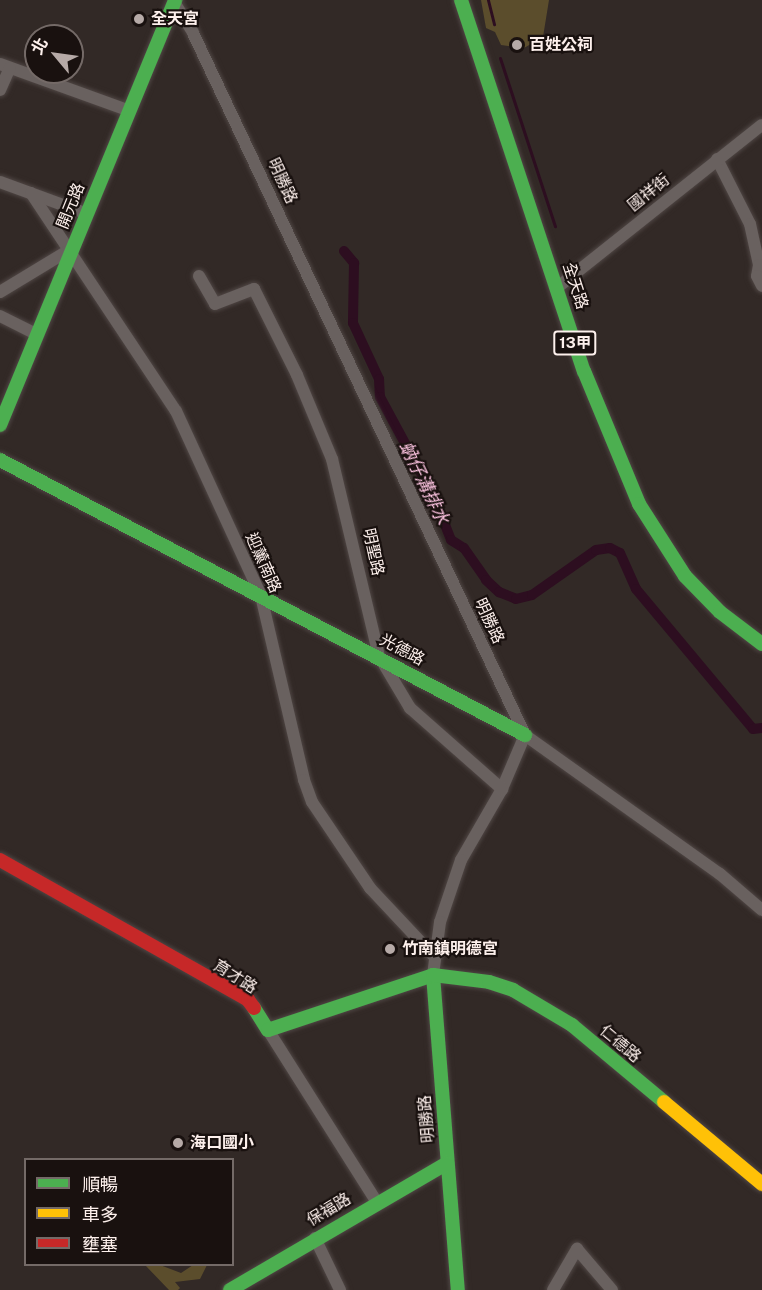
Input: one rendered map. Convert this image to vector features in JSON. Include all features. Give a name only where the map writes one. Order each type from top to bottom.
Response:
[{"type":"street","name":"全天路","points":[[461,0],[584,371],[639,504],[686,576],[720,612],[762,644]]},
{"type":"street","name":"開元路","points":[[0,425],[172,1]]},
{"type":"street","name":"明勝路","points":[[172,1],[203,53],[525,735],[502,789],[461,860],[433,955],[458,1290]]},
{"type":"street","points":[[0,90],[5,66],[127,110]]},
{"type":"street","name":"國祥街","points":[[558,287],[762,125]]},
{"type":"street","points":[[717,159],[750,224],[759,266],[757,276],[762,286]]},
{"type":"street","points":[[0,182],[85,213]]},
{"type":"street","name":"迎薰南路","points":[[31,193],[71,249],[176,411],[261,596],[304,780],[312,802],[370,888],[433,955]]},
{"type":"street","points":[[0,292],[71,249]]},
{"type":"street","name":"明聖路","points":[[199,276],[215,304],[254,289],[297,375],[332,459],[379,656],[410,708],[502,789]]},
{"type":"street","points":[[0,316],[36,334]]},
{"type":"street","name":"光德路","points":[[0,460],[379,656],[525,735],[720,874],[762,910]]},
{"type":"street","name":"育才路","points":[[0,860],[248,1000],[376,1201]]},
{"type":"street","points":[[268,1030],[433,975]]},
{"type":"street","name":"仁德路","points":[[433,975],[489,982],[543,1005],[762,1184]]},
{"type":"street","name":"保福路","points":[[230,1290],[376,1201],[447,1163]]},
{"type":"street","points":[[315,1238],[340,1290]]},
{"type":"street","points":[[553,1290],[578,1249],[612,1290]]},
{"type":"shaded area","points":[[481,0],[549,0],[543,37],[524,48],[501,45],[495,32],[486,28]]},
{"type":"shaded area","points":[[146,1266],[163,1266],[181,1273],[192,1266],[206,1266],[200,1279],[175,1282],[180,1288],[169,1290]]},
{"type":"waterway","points":[[488,0],[494,24]]},
{"type":"waterway","points":[[500,58],[555,226]]},
{"type":"waterway","name":"蚋仔溝排水","points":[[344,251],[354,263],[353,323],[379,379],[380,397],[434,497],[451,540],[464,548],[486,580],[499,592],[516,599],[532,595],[596,550],[610,548],[620,553],[636,589],[753,729],[762,728]]},
{"type":"traffic: fast","points":[[0,425],[175,0]]},
{"type":"traffic: fast","points":[[461,0],[584,371],[639,504],[685,576],[720,612],[762,644]]},
{"type":"traffic: fast","points":[[0,460],[525,735]]},
{"type":"traffic: fast","points":[[254,1008],[268,1030],[433,975],[489,982],[513,990],[572,1025],[664,1102]]},
{"type":"traffic: fast","points":[[433,975],[458,1290]]},
{"type":"traffic: fast","points":[[230,1290],[447,1163]]},
{"type":"traffic: slow","points":[[664,1102],[762,1184]]},
{"type":"traffic: jam","points":[[0,860],[248,1000],[254,1008]]},
{"type":"place","name":"全天宮","points":[[139,19]]},
{"type":"place","name":"百姓公祠","points":[[517,45]]},
{"type":"place","name":"竹南鎮明德宮","points":[[390,949]]},
{"type":"place","name":"海口國小","points":[[178,1143]]}]
